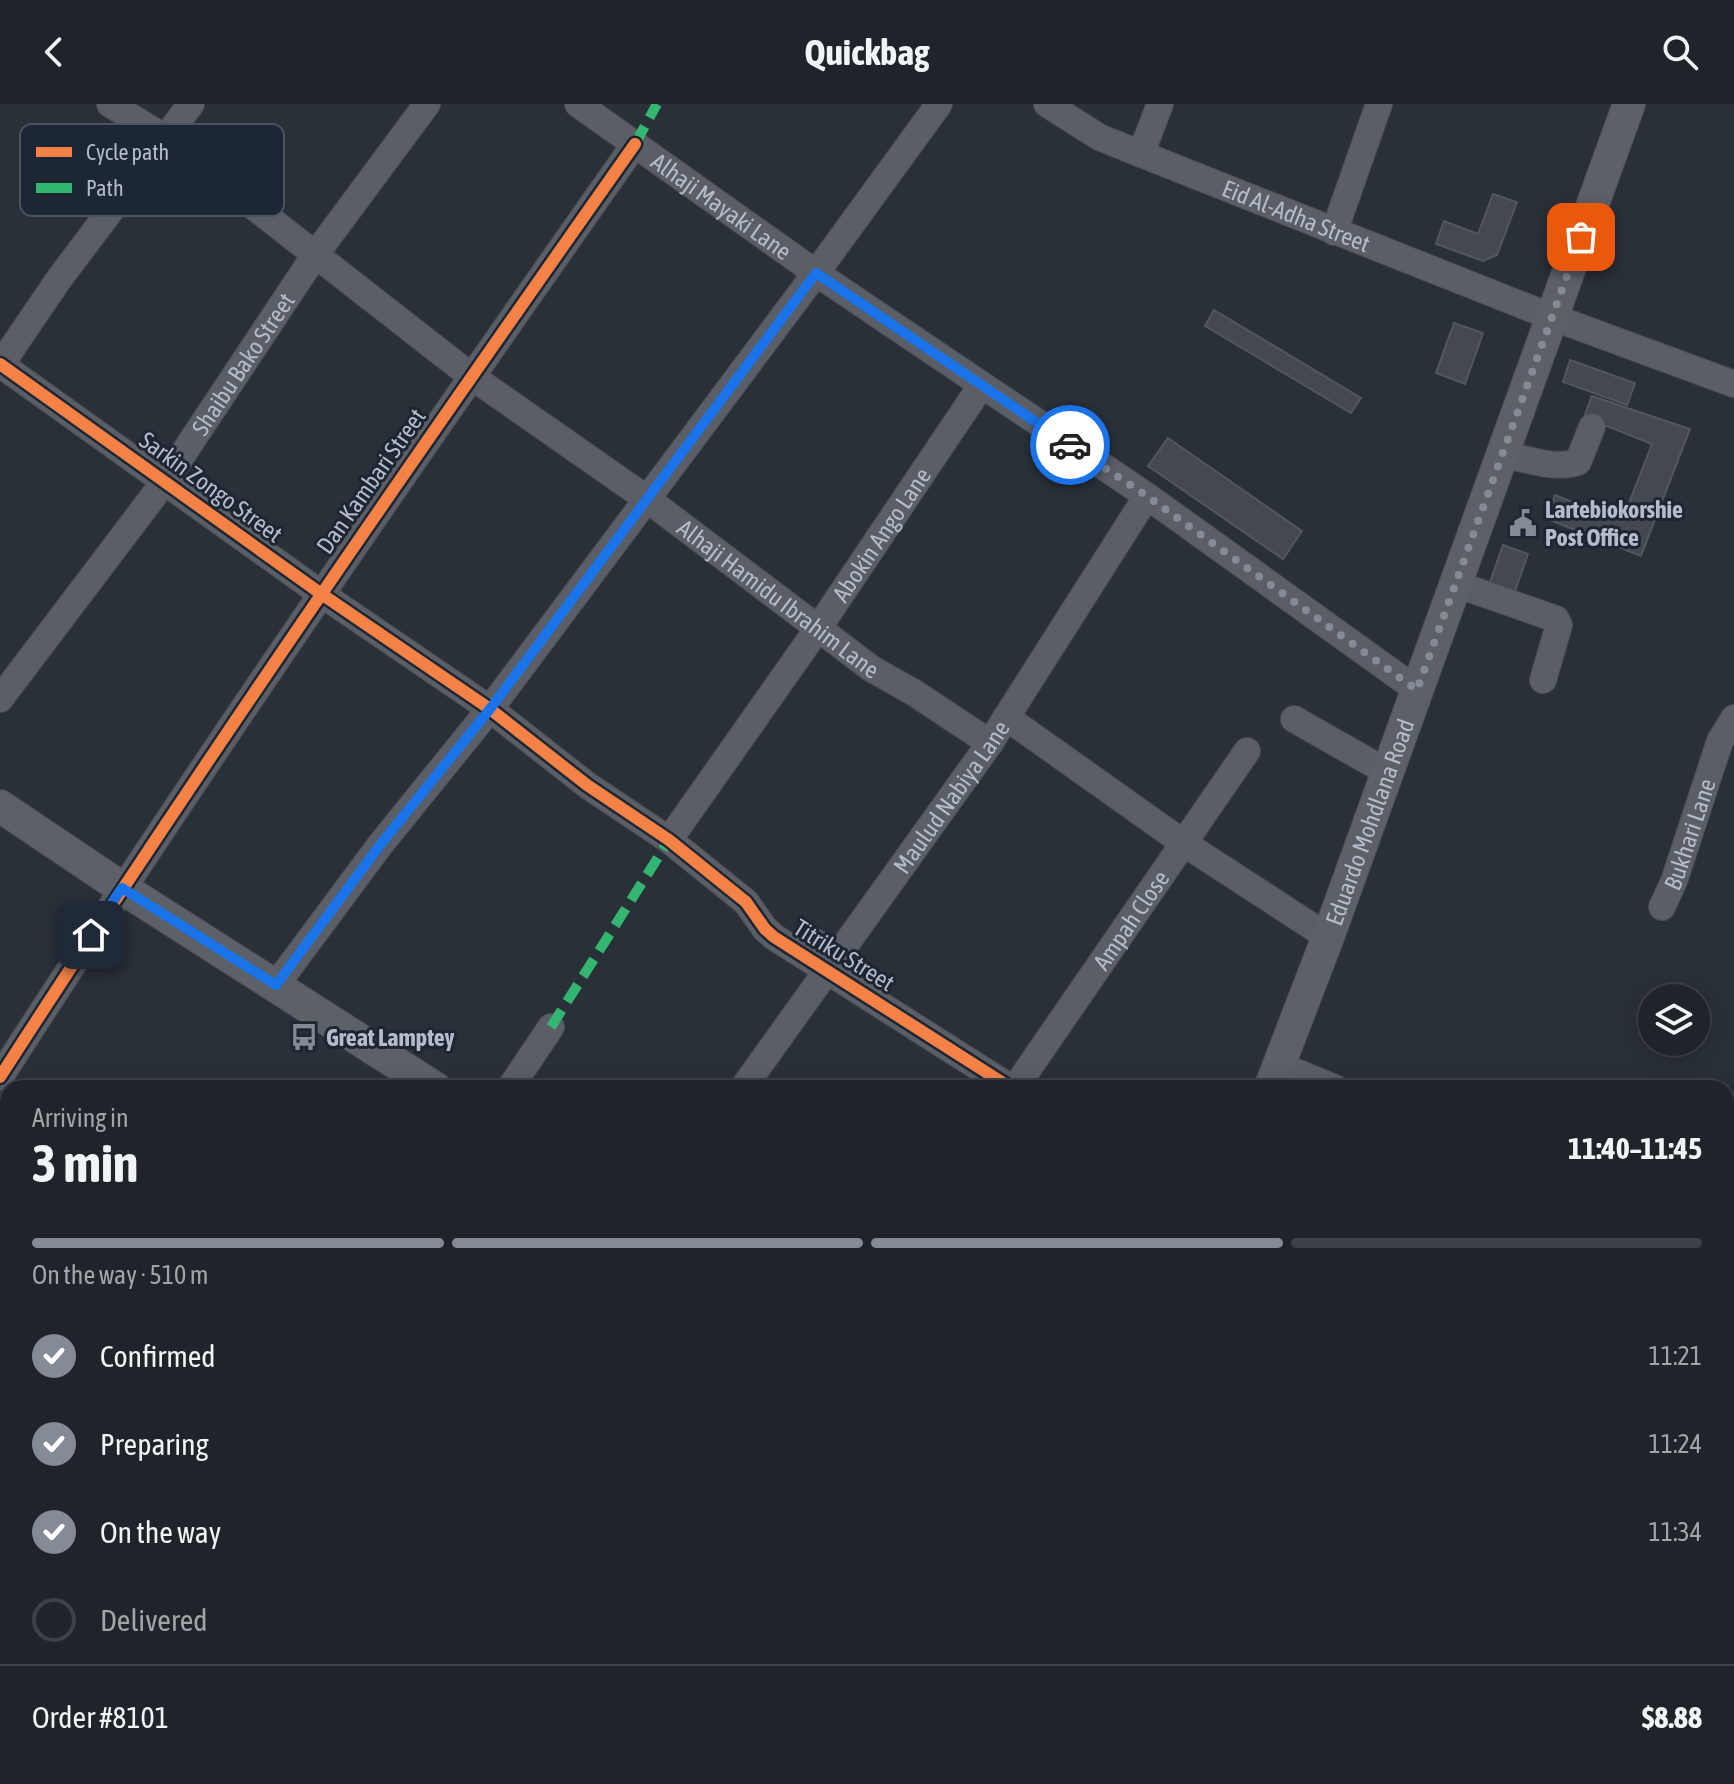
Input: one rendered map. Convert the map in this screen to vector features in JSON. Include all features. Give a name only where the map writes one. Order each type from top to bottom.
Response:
[{"type":"main road","name":"Eduardo Mohdlana Road","points":[[1274,1077],[1328,937],[1629,104]]},
{"type":"main road","points":[[0,806],[122,888],[423,1080]]},
{"type":"street","name":"Alhaji Hamidu Ibrahim Lane","points":[[110,104],[143,124]]},
{"type":"street","points":[[177,124],[191,104]]},
{"type":"street","name":"Shaibu Bako Street","points":[[0,699],[165,481],[315,255],[427,104]]},
{"type":"street","name":"Alhaji Mayaki Lane","points":[[578,104],[816,273],[1147,496],[1417,690]]},
{"type":"street","points":[[276,985],[380,845],[490,709],[939,104]]},
{"type":"street","name":"Eid Al-Adha Street","points":[[1047,104],[1099,137],[1552,317],[1734,384]]},
{"type":"street","points":[[1141,154],[1160,104]]},
{"type":"street","points":[[1334,232],[1379,104]]},
{"type":"street","name":"Dan Kambari Street","points":[[0,1077],[122,888],[320,593],[635,144]]},
{"type":"street","points":[[0,365],[59,279],[108,216]]},
{"type":"street","name":"Alhaji Hamidu Ibrahim Lane","points":[[265,216],[471,376],[647,499],[872,669],[990,743]]},
{"type":"street","name":"Sarkin Zongo Street","points":[[0,365],[320,593],[490,709],[587,785],[669,840]]},
{"type":"street","name":"Abokin Ango Lane","points":[[669,840],[819,627],[981,386]]},
{"type":"street","points":[[1503,454],[1560,465],[1578,462],[1592,427]]},
{"type":"street","name":"Maulud Nabiya Lane","points":[[749,1080],[990,743],[1147,496]]},
{"type":"street","points":[[1456,584],[1556,619],[1559,625],[1543,680]]},
{"type":"street","points":[[1006,717],[1182,842],[1328,937]]},
{"type":"street","name":"Bukhari Lane","points":[[1662,907],[1674,881],[1720,741],[1734,718]]},
{"type":"street","points":[[1294,719],[1387,772]]},
{"type":"street","name":"Ampah Close","points":[[1018,1080],[1247,751]]},
{"type":"street","name":"Titriku Street","points":[[669,840],[746,902],[774,937],[1001,1080]]},
{"type":"street","points":[[515,1080],[551,1027]]},
{"type":"building","points":[[1493,194],[1517,202],[1497,255],[1483,261],[1436,244],[1444,221],[1478,234]]},
{"type":"building","points":[[1214,310],[1361,398],[1351,413],[1205,326]]},
{"type":"building","points":[[1454,323],[1483,333],[1465,384],[1436,373]]},
{"type":"building","points":[[1570,360],[1635,383],[1627,405],[1563,382]]},
{"type":"building","points":[[1592,396],[1690,429],[1641,556],[1547,519],[1555,495],[1622,521],[1652,444],[1584,417]]},
{"type":"building","points":[[1168,438],[1302,531],[1283,559],[1148,466]]},
{"type":"building","points":[[1503,545],[1528,554],[1514,594],[1489,585]]},
{"type":"building","points":[[820,930],[841,945],[831,960],[809,945]]},
{"type":"marked path","points":[[635,144],[657,104]]},
{"type":"marked path","points":[[551,1027],[669,840]]},
{"type":"cycle path","points":[[0,1077],[313,607],[635,144]]},
{"type":"cycle path","points":[[0,364],[320,593],[490,709],[587,785],[669,840],[746,902],[774,937],[998,1080]]},
{"type":"way so far","points":[[1070,445],[1147,496],[1417,690],[1581,237]]},
{"type":"place","name":"Lartebiokorshie Post Office","points":[[1523,523]]},
{"type":"place","name":"Great Lamptey","points":[[304,1037]]},
{"type":"route","points":[[91,935],[122,888],[276,985],[380,845],[490,709],[816,273],[1070,445]]}]
